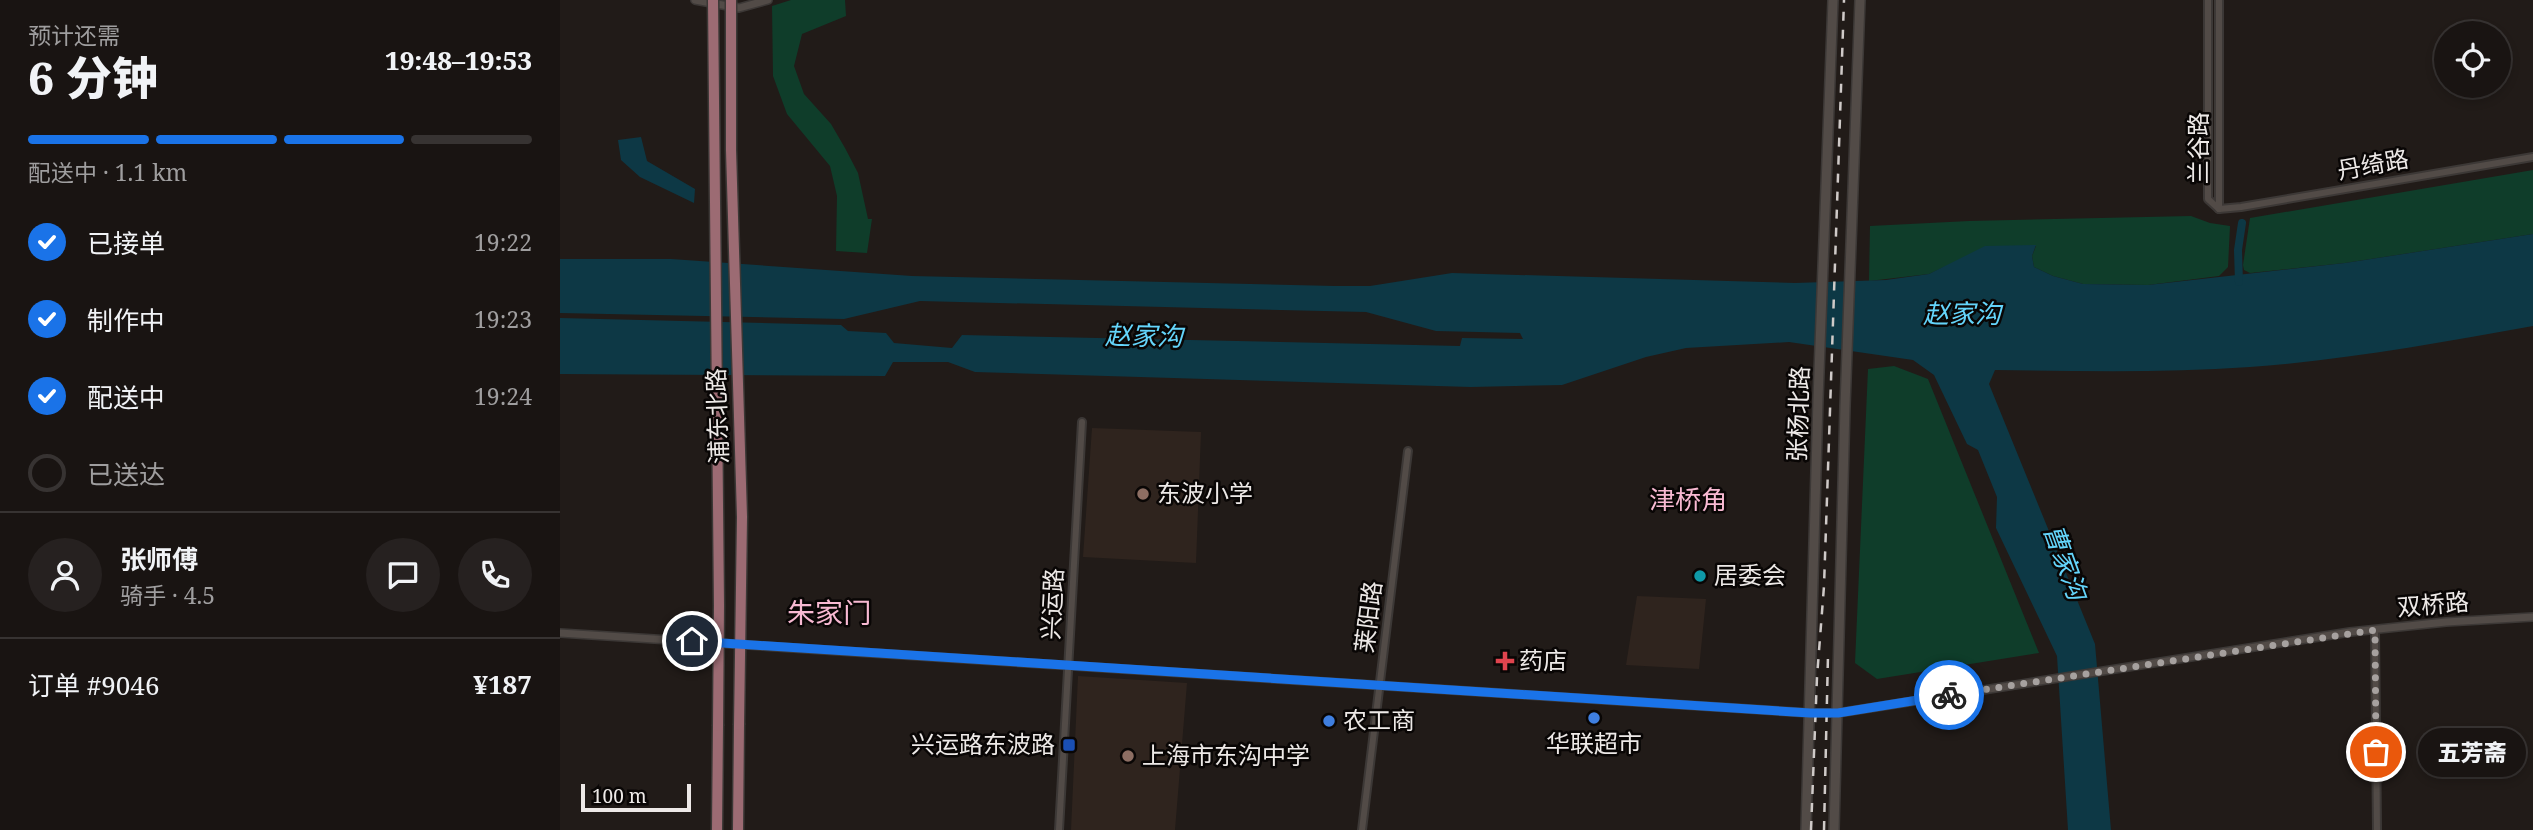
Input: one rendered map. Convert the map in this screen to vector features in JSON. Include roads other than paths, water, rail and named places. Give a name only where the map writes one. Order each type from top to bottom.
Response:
[{"type":"main road","name":"浦东北路","points":[[713,0],[719,605],[717,830]]},
{"type":"main road","name":"浦东北路","points":[[731,0],[731,149],[742,516],[738,830]]},
{"type":"main road","name":"张杨北路","points":[[1806,830],[1833,0]]},
{"type":"main road","name":"张杨北路","points":[[1834,830],[1845,406],[1860,0]]},
{"type":"street","points":[[695,0],[739,8],[768,0]]},
{"type":"street","name":"兰谷路","points":[[2208,0],[2208,200],[2219,209]]},
{"type":"street","name":"兰谷路","points":[[2219,0],[2219,209]]},
{"type":"street","name":"丹绮路","points":[[2219,209],[2533,158]]},
{"type":"street","name":"兴运路","points":[[1059,830],[1082,422]]},
{"type":"street","name":"莱阳路","points":[[1362,830],[1408,451]]},
{"type":"street","name":"双桥路","points":[[560,633],[1838,713],[2375,630],[2533,617]]},
{"type":"street","points":[[2375,630],[2376,830]]},
{"type":"water","points":[[641,137],[647,161],[695,189],[694,203],[640,177],[621,160],[618,140]]},
{"type":"water","name":"赵家沟","points":[[2533,234],[2533,326],[2427,345],[2250,367],[2154,371],[1995,370],[1989,384],[2095,644],[2111,830],[2068,830],[2057,656],[1996,528],[1997,497],[1978,450],[1967,444],[1934,375],[1913,360],[1789,342],[1686,348],[1646,357],[1562,385],[1471,387],[975,372],[948,362],[893,362],[885,376],[560,374],[560,318],[841,325],[848,331],[886,333],[894,343],[952,348],[962,335],[1460,346],[1462,338],[1523,339],[1520,333],[1436,331],[1366,312],[920,301],[844,319],[560,313],[560,259],[671,259],[912,276],[1335,286],[1370,286],[1452,273],[1795,283],[1886,280],[1929,274],[1985,246],[2036,245],[2032,256],[2034,267],[2053,276],[2083,284],[2148,285],[2345,263]]},
{"type":"waterway","points":[[2239,282],[2238,250],[2242,223]]},
{"type":"railway","points":[[1811,830],[1817,677],[1824,586],[1844,0]]},
{"type":"railway","points":[[1824,830],[1828,655]]},
{"type":"place","name":"东波小学","points":[[1143,494]]},
{"type":"place","name":"居委会","points":[[1700,576]]},
{"type":"place","name":"药店","points":[[1505,661]]},
{"type":"place","name":"华联超市","points":[[1594,718]]},
{"type":"place","name":"农工商","points":[[1329,721]]},
{"type":"place","name":"兴运路东波路","points":[[1069,745]]},
{"type":"place","name":"五芳斋","points":[[2376,752]]},
{"type":"place","name":"上海市东沟中学","points":[[1128,756]]},
{"type":"district","name":"津桥角","points":[[1688,500]]},
{"type":"district","name":"朱家门","points":[[829,613]]},
{"type":"water label","name":"曹家沟","points":[[2065,562]]}]
